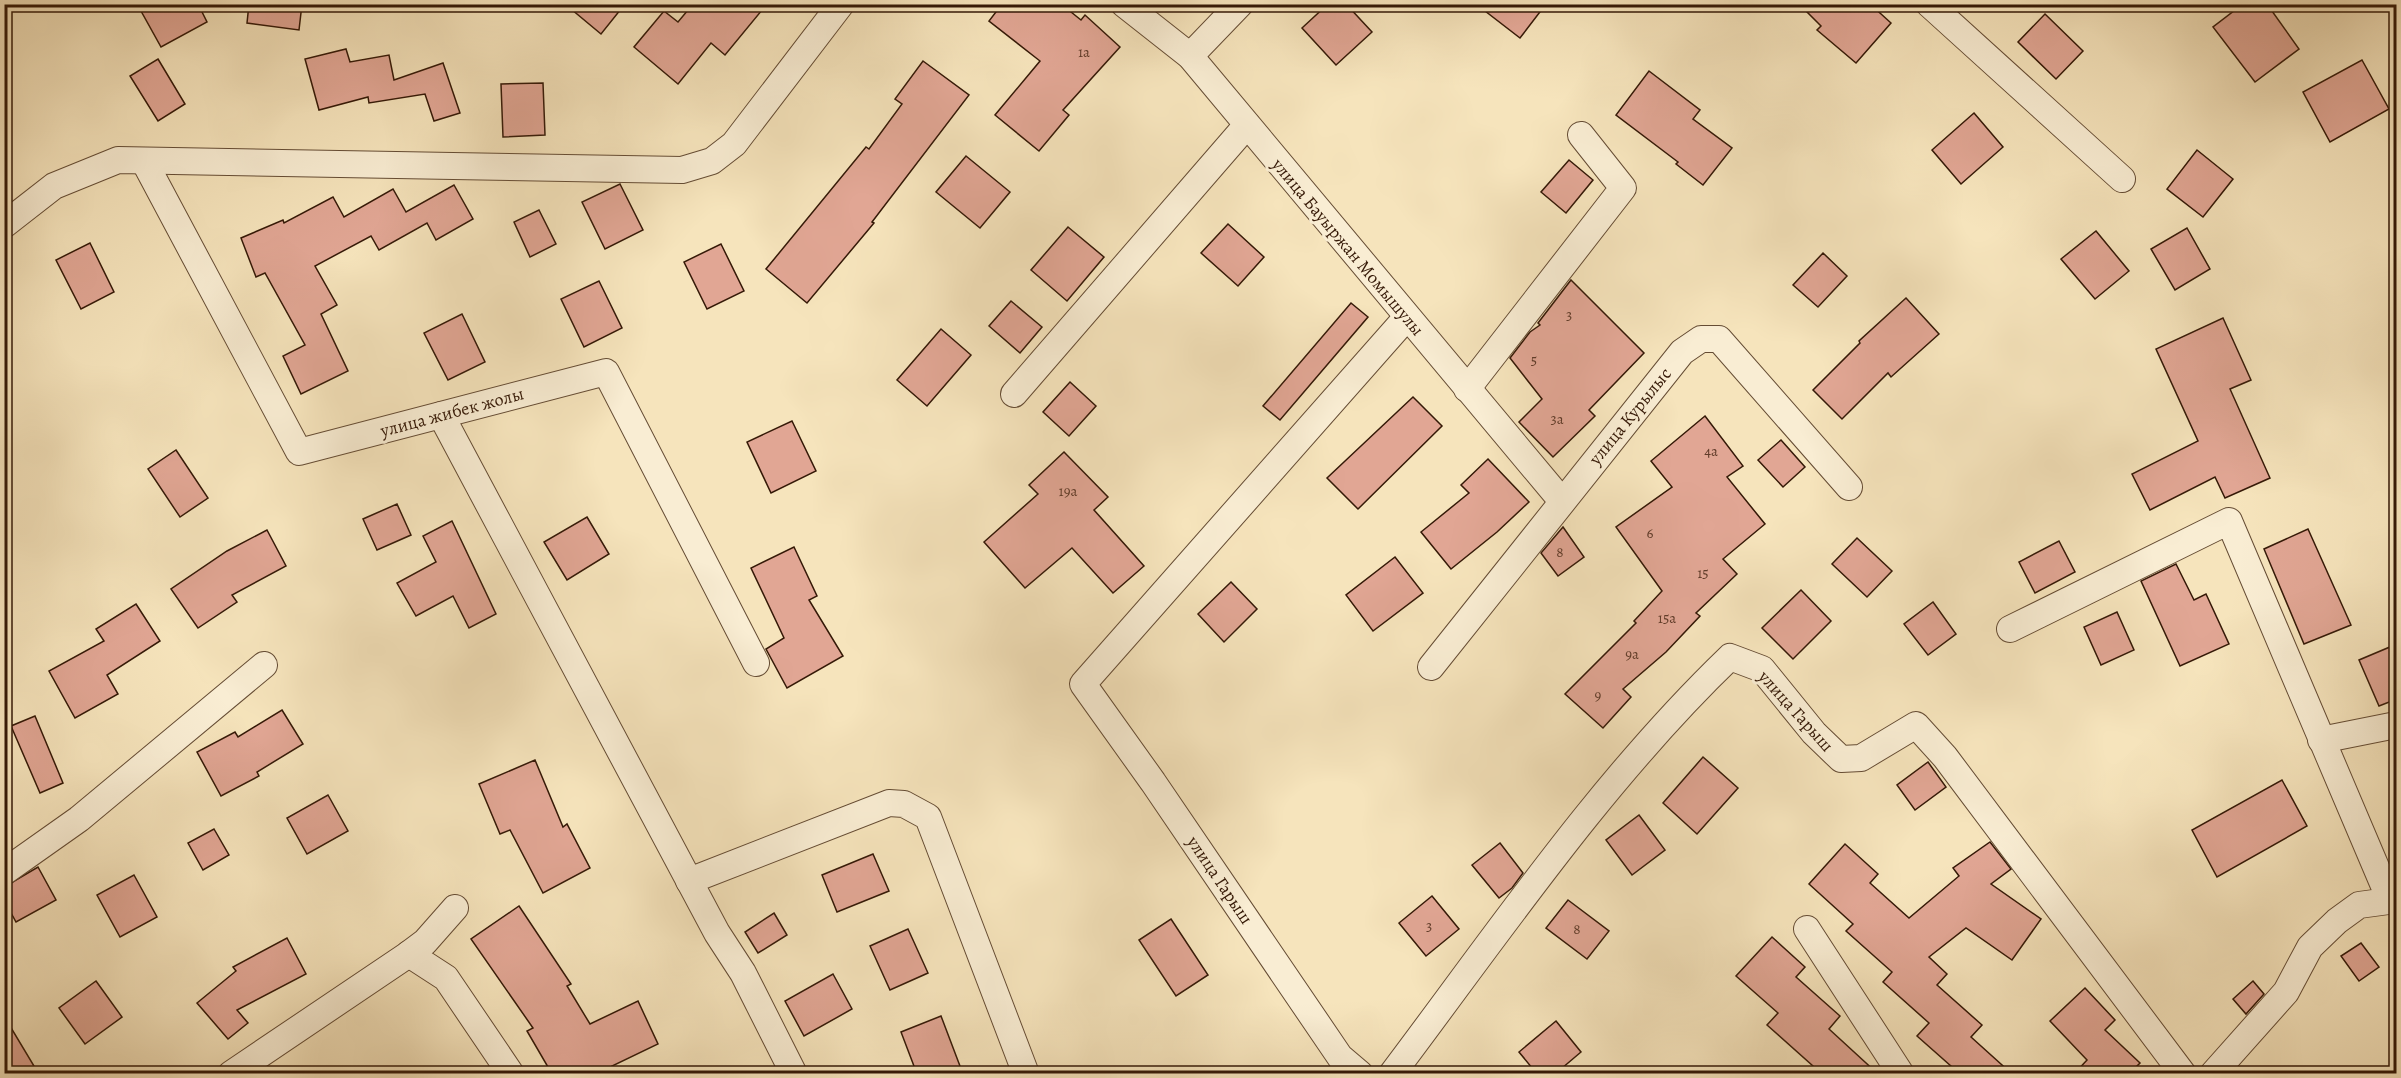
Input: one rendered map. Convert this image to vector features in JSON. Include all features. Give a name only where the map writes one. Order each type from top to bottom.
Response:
[{"type":"street","points":[[4,225],[54,186],[118,160],[682,170],[712,161],[734,144],[841,4]]},
{"type":"street","name":"улица Бауыржан Момышулы","points":[[1124,4],[1190,56],[1562,500]]},
{"type":"street","points":[[1190,56],[1240,4]]},
{"type":"street","points":[[1929,4],[2122,179]]},
{"type":"street","points":[[1014,394],[1247,125]]},
{"type":"street","points":[[1467,389],[1623,188],[1581,135]]},
{"type":"street","name":"улица жибек жолы","points":[[144,161],[299,452],[606,372],[756,663]]},
{"type":"street","name":"улица Гарыш","points":[[1360,1074],[1340,1057],[1153,782],[1083,684],[1407,317]]},
{"type":"street","name":"улица Курылыс","points":[[1431,667],[1682,352],[1701,339],[1719,339],[1849,487]]},
{"type":"street","points":[[441,415],[717,933],[743,973],[794,1074]]},
{"type":"street","points":[[2010,629],[2229,521],[2320,740],[2393,900],[2359,905],[2337,921],[2310,947],[2286,992],[2213,1074]]},
{"type":"street","name":"улица Гарыш","points":[[1392,1074],[1568,842],[1679,706],[1730,657],[1762,669],[1814,734],[1840,759],[1861,758],[1916,725],[1945,757],[2183,1074]]},
{"type":"street","points":[[4,872],[79,819],[264,665]]},
{"type":"street","points":[[2320,740],[2397,724]]},
{"type":"street","points":[[689,881],[889,803],[904,804],[928,817],[1026,1074]]},
{"type":"street","points":[[231,1074],[409,954],[425,942],[455,908]]},
{"type":"street","points":[[1808,928],[1901,1074]]},
{"type":"street","points":[[409,954],[446,978],[511,1074]]},
{"type":"building","points":[[152,4],[198,4],[207,22],[161,47],[141,11]]},
{"type":"building","points":[[249,4],[302,4],[299,30],[247,23]]},
{"type":"building","points":[[565,4],[625,4],[601,34]]},
{"type":"building","points":[[693,4],[767,4],[725,55],[711,43],[678,84],[634,47],[664,11],[678,22]]},
{"type":"building","points":[[1002,4],[1061,4],[1081,20],[1085,15],[1120,47],[1063,110],[1069,115],[1039,151],[995,115],[1040,61],[989,21]]},
{"type":"building","points":[[1328,4],[1346,4],[1372,32],[1336,65],[1302,28]]},
{"type":"building","points":[[1476,4],[1546,4],[1520,38]]},
{"type":"building","points":[[1799,4],[1870,4],[1891,23],[1856,63],[1817,30],[1821,26]]},
{"type":"building","points":[[2243,4],[2267,4],[2299,49],[2255,82],[2213,27]]},
{"type":"building","points":[[2045,14],[2083,51],[2056,79],[2018,42]]},
{"type":"building","points":[[346,49],[350,62],[389,55],[394,80],[443,63],[460,113],[434,121],[425,94],[369,103],[368,97],[319,110],[305,59]]},
{"type":"building","points":[[158,59],[185,104],[158,121],[130,76]]},
{"type":"building","points":[[2362,60],[2389,109],[2330,142],[2303,92]]},
{"type":"building","points":[[923,61],[969,95],[872,222],[874,223],[807,303],[766,269],[866,147],[869,149],[902,104],[895,99]]},
{"type":"building","points":[[1649,71],[1700,110],[1693,119],[1732,148],[1703,185],[1676,164],[1678,162],[1616,115]]},
{"type":"building","points":[[543,83],[545,135],[503,137],[501,84]]},
{"type":"building","points":[[1974,113],[2003,147],[1961,184],[1932,150]]},
{"type":"building","points":[[2197,150],[2233,179],[2203,217],[2167,189]]},
{"type":"building","points":[[966,156],[1010,192],[980,228],[936,192]]},
{"type":"building","points":[[1569,160],[1593,180],[1566,213],[1541,192]]},
{"type":"building","points":[[620,184],[643,230],[605,249],[582,202]]},
{"type":"building","points":[[454,185],[473,219],[436,240],[427,223],[379,250],[371,236],[315,266],[337,305],[321,314],[348,371],[301,394],[283,356],[305,345],[265,273],[256,277],[241,238],[283,220],[284,223],[333,197],[344,217],[393,189],[406,212]]},
{"type":"building","points":[[539,210],[556,244],[530,257],[514,222]]},
{"type":"building","points":[[1228,224],[1264,257],[1238,286],[1201,253]]},
{"type":"building","points":[[1068,227],[1104,257],[1067,301],[1031,270]]},
{"type":"building","points":[[2187,228],[2210,269],[2175,290],[2151,249]]},
{"type":"building","points":[[2096,231],[2129,271],[2095,299],[2061,259]]},
{"type":"building","points":[[90,243],[114,292],[81,309],[56,260]]},
{"type":"building","points":[[721,244],[744,291],[707,309],[684,262]]},
{"type":"building","points":[[1823,253],[1847,276],[1818,307],[1793,285]]},
{"type":"building","points":[[1571,280],[1644,353],[1589,410],[1595,416],[1553,457],[1519,422],[1542,399],[1510,358],[1530,332],[1540,325],[1538,323]]},
{"type":"building","points":[[599,281],[622,328],[584,347],[561,299]]},
{"type":"building","points":[[1906,298],[1939,334],[1891,377],[1888,373],[1842,419],[1813,390],[1860,343],[1859,341]]},
{"type":"building","points":[[1011,301],[1042,327],[1020,353],[989,326]]},
{"type":"building","points":[[1351,303],[1368,317],[1280,420],[1263,406]]},
{"type":"building","points":[[462,314],[485,362],[448,380],[424,333]]},
{"type":"building","points":[[2223,318],[2251,380],[2230,389],[2270,478],[2225,498],[2215,477],[2150,510],[2132,474],[2198,441],[2156,349]]},
{"type":"building","points":[[941,329],[971,355],[927,406],[897,380]]},
{"type":"building","points":[[1070,382],[1096,406],[1069,436],[1043,412]]},
{"type":"building","points":[[1413,397],[1442,426],[1358,509],[1327,478]]},
{"type":"building","points":[[1705,416],[1743,466],[1727,477],[1765,524],[1723,559],[1737,574],[1696,613],[1700,616],[1666,652],[1623,689],[1631,697],[1603,728],[1565,694],[1636,623],[1634,621],[1662,591],[1616,527],[1672,487],[1651,461]]},
{"type":"building","points":[[792,421],[816,471],[771,493],[747,442]]},
{"type":"building","points":[[1781,440],[1805,467],[1783,487],[1758,460]]},
{"type":"building","points":[[176,450],[208,498],[180,517],[148,469]]},
{"type":"building","points":[[1064,452],[1108,497],[1094,510],[1144,566],[1113,593],[1072,548],[1025,588],[984,542],[1038,494],[1029,485]]},
{"type":"building","points":[[1488,459],[1529,502],[1497,532],[1451,569],[1421,532],[1469,493],[1461,485]]},
{"type":"building","points":[[397,504],[411,535],[377,550],[363,519]]},
{"type":"building","points":[[587,517],[609,554],[567,580],[544,542]]},
{"type":"building","points":[[452,521],[496,614],[469,628],[453,596],[416,616],[397,583],[436,562],[423,536]]},
{"type":"building","points":[[1563,527],[1584,557],[1558,576],[1541,553]]},
{"type":"building","points":[[2308,529],[2351,625],[2304,644],[2264,549]]},
{"type":"building","points":[[267,530],[286,566],[232,595],[237,602],[198,628],[171,589],[227,551]]},
{"type":"building","points":[[1857,538],[1892,571],[1867,597],[1832,564]]},
{"type":"building","points":[[2059,541],[2075,572],[2035,593],[2019,562]]},
{"type":"building","points":[[794,547],[817,596],[809,600],[843,656],[787,688],[766,649],[784,638],[751,568]]},
{"type":"building","points":[[1395,557],[1423,593],[1373,631],[1346,595]]},
{"type":"building","points":[[2176,564],[2194,600],[2206,594],[2229,644],[2180,666],[2141,581]]},
{"type":"building","points":[[1231,582],[1257,609],[1224,642],[1198,614]]},
{"type":"building","points":[[1801,590],[1831,621],[1793,659],[1762,628]]},
{"type":"building","points":[[1933,602],[1956,634],[1928,655],[1904,624]]},
{"type":"building","points":[[136,604],[160,641],[107,675],[118,694],[75,718],[49,671],[104,641],[96,629]]},
{"type":"building","points":[[2117,612],[2134,650],[2101,665],[2084,627]]},
{"type":"building","points":[[2397,644],[2397,699],[2379,706],[2359,660]]},
{"type":"building","points":[[282,710],[303,744],[257,772],[259,776],[221,796],[197,752],[235,732],[238,737]]},
{"type":"building","points":[[35,716],[63,783],[40,793],[11,726]]},
{"type":"building","points":[[1703,757],[1738,788],[1697,834],[1663,803]]},
{"type":"building","points":[[535,760],[563,827],[567,824],[590,868],[543,893],[510,830],[500,834],[479,784]]},
{"type":"building","points":[[1928,762],[1946,787],[1915,810],[1897,785]]},
{"type":"building","points":[[2282,780],[2307,826],[2217,877],[2192,830]]},
{"type":"building","points":[[328,795],[348,831],[307,854],[287,818]]},
{"type":"building","points":[[1639,815],[1665,850],[1632,875],[1606,840]]},
{"type":"building","points":[[214,829],[229,855],[203,870],[188,843]]},
{"type":"building","points":[[1990,842],[2011,869],[1991,884],[2041,919],[2012,960],[1966,928],[1929,957],[1947,974],[1937,985],[1982,1025],[1971,1037],[2012,1074],[1960,1074],[1917,1036],[1929,1023],[1883,982],[1892,972],[1846,931],[1853,924],[1809,884],[1845,844],[1878,874],[1870,883],[1909,918],[1959,876],[1953,868]]},
{"type":"building","points":[[1500,843],[1523,873],[1512,888],[1499,898],[1472,865]]},
{"type":"building","points":[[873,854],[889,891],[837,912],[822,875]]},
{"type":"building","points":[[38,867],[56,900],[16,922],[4,900],[4,887]]},
{"type":"building","points":[[134,875],[157,917],[120,937],[97,895]]},
{"type":"building","points":[[1432,896],[1459,929],[1426,956],[1399,923]]},
{"type":"building","points":[[1568,900],[1609,931],[1587,959],[1546,928]]},
{"type":"building","points":[[519,906],[571,984],[567,986],[590,1024],[638,1001],[658,1044],[612,1066],[617,1074],[552,1074],[527,1031],[533,1028],[471,939]]},
{"type":"building","points":[[774,913],[787,935],[758,953],[745,932]]},
{"type":"building","points":[[1171,919],[1208,975],[1176,996],[1139,940]]},
{"type":"building","points":[[908,929],[928,973],[890,990],[870,946]]},
{"type":"building","points":[[1772,937],[1805,967],[1796,977],[1840,1016],[1829,1029],[1878,1074],[1822,1074],[1767,1025],[1778,1013],[1736,976]]},
{"type":"building","points":[[287,938],[306,974],[237,1010],[248,1023],[228,1039],[197,1003],[236,971],[233,967]]},
{"type":"building","points":[[2361,943],[2379,967],[2359,981],[2341,956]]},
{"type":"building","points":[[833,974],[852,1009],[804,1036],[785,1001]]},
{"type":"building","points":[[96,981],[122,1017],[85,1044],[59,1008]]},
{"type":"building","points":[[2253,981],[2264,994],[2246,1014],[2233,999]]},
{"type":"building","points":[[2085,988],[2115,1020],[2105,1030],[2140,1063],[2129,1074],[2074,1074],[2087,1060],[2050,1021]]},
{"type":"building","points":[[4,1016],[34,1066],[21,1074],[4,1074]]},
{"type":"building","points":[[941,1016],[963,1074],[917,1074],[901,1032]]},
{"type":"building","points":[[1556,1021],[1581,1052],[1555,1074],[1537,1074],[1519,1052]]}]
